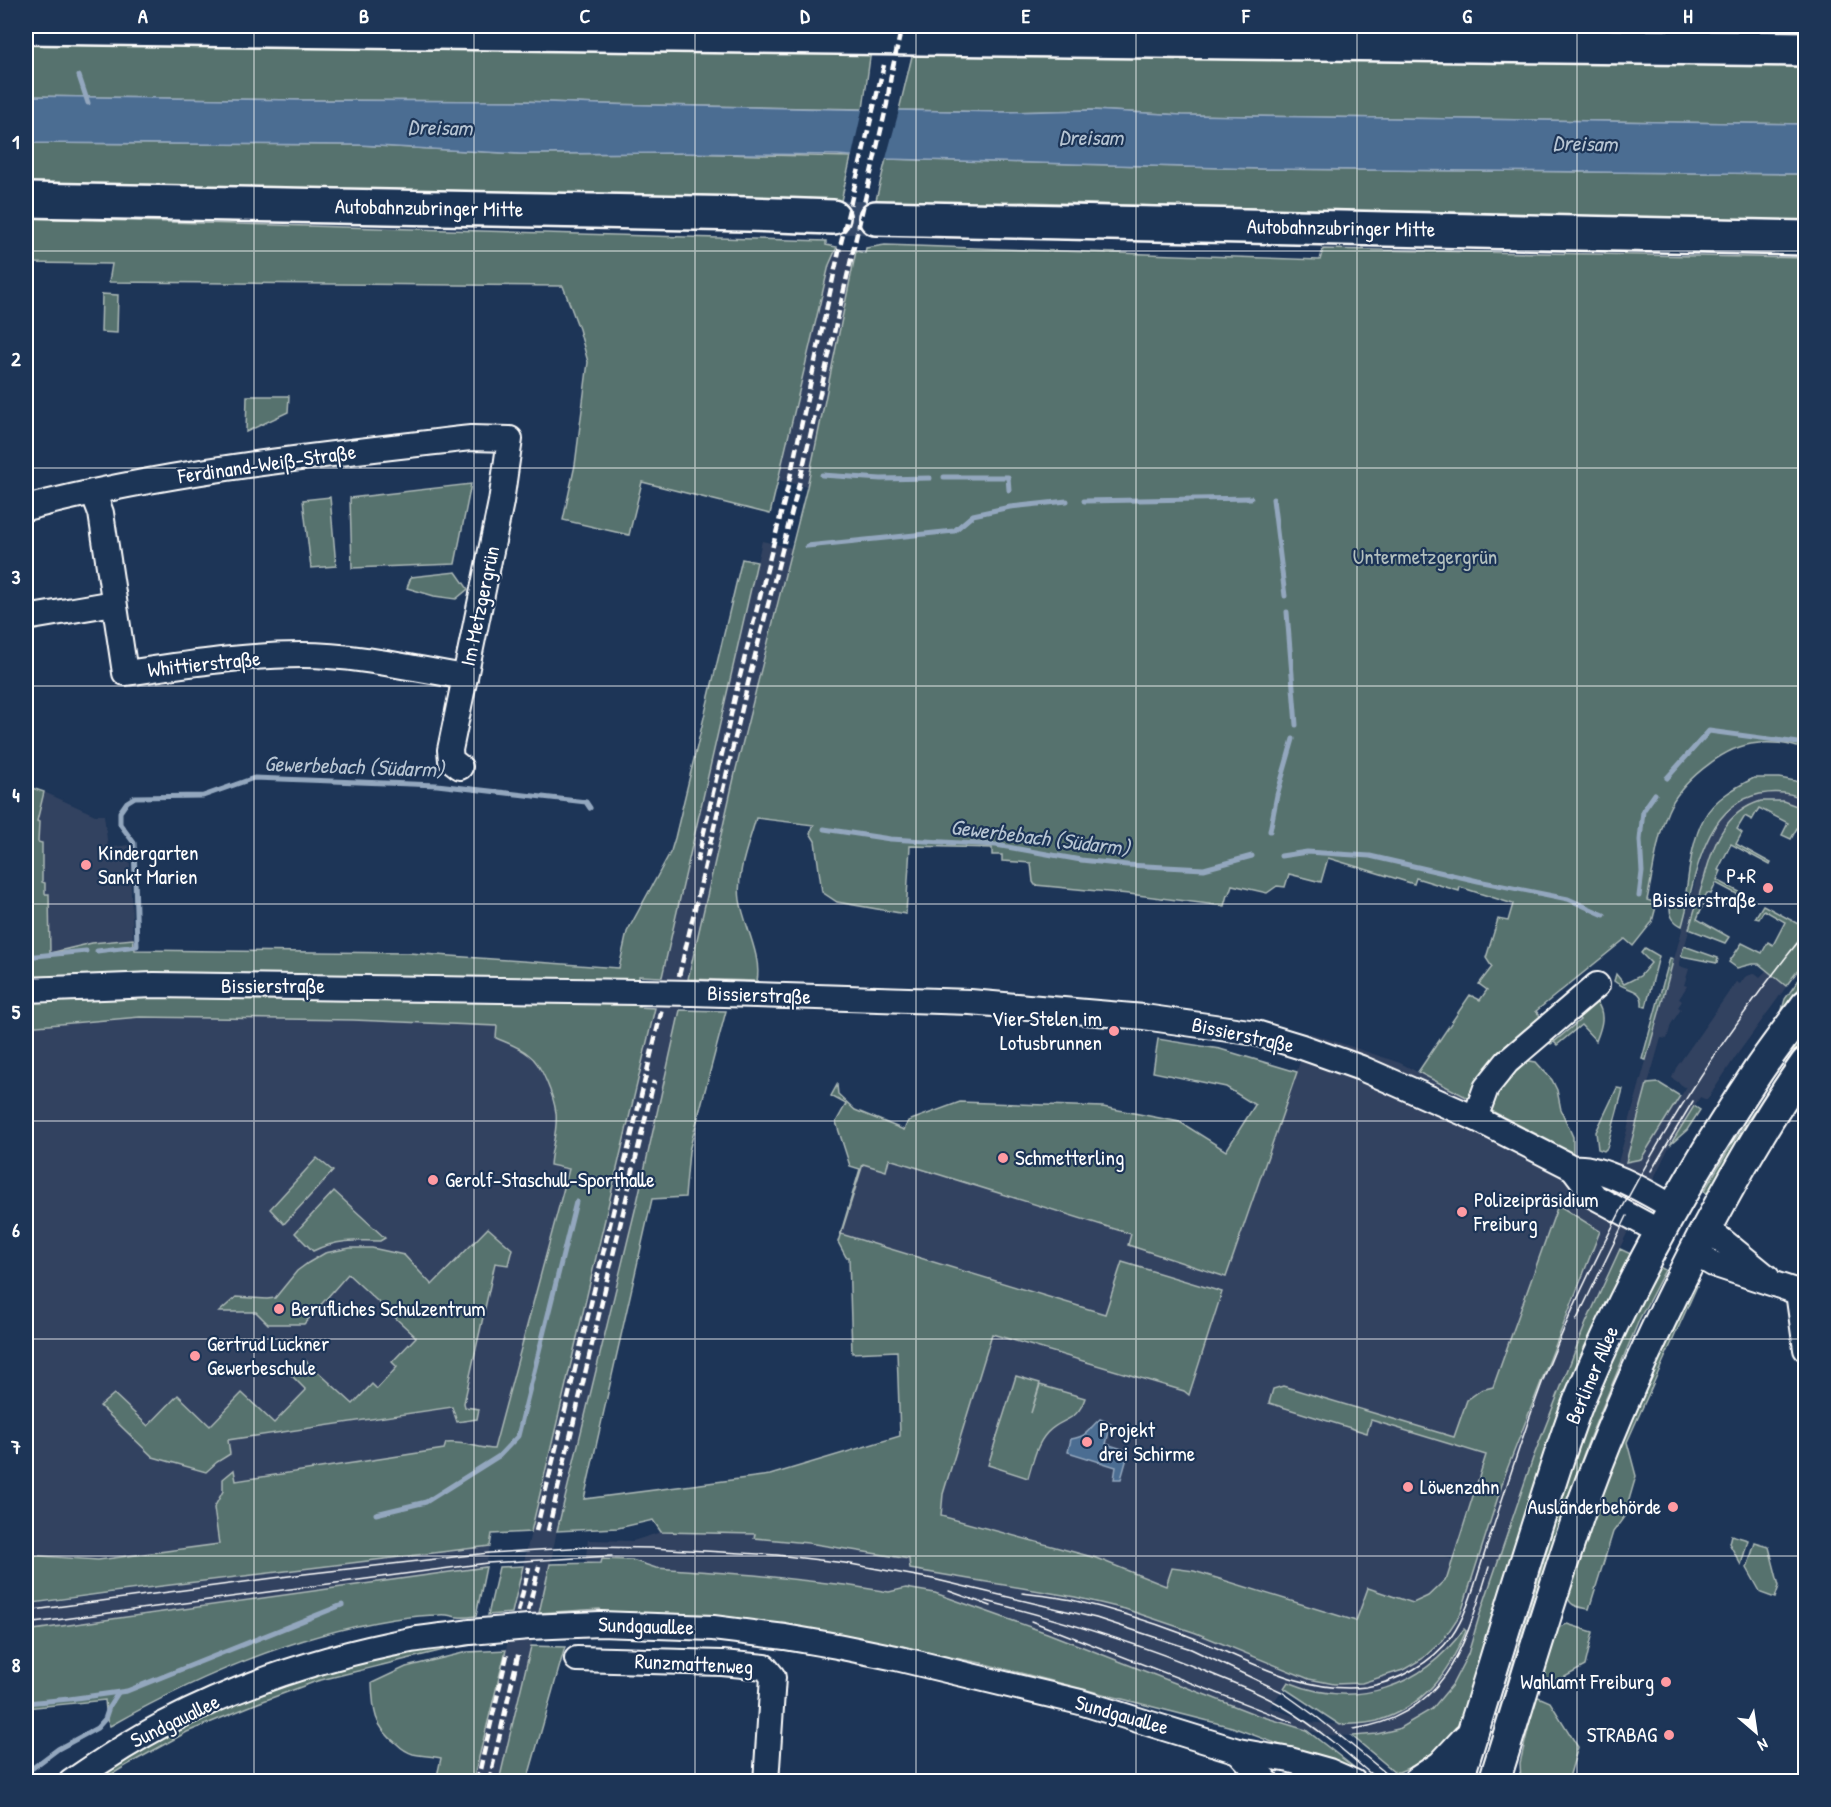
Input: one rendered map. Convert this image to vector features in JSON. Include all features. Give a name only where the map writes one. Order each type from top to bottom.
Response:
[{"type":"highway","points":[[26,27],[1806,49]]},
{"type":"highway","name":"Autobahnzubringer Mitte","points":[[26,200],[833,217]]},
{"type":"highway","name":"Autobahnzubringer Mitte","points":[[876,218],[1806,238]]},
{"type":"main road","name":"Berliner Allee","points":[[1458,1782],[1531,1543],[1578,1404],[1611,1328],[1667,1220],[1736,1104],[1806,1005]]},
{"type":"main road","name":"Berliner Allee","points":[[1500,1774],[1547,1610],[1610,1434],[1647,1348],[1701,1240],[1751,1149],[1786,1091],[1806,1064]]},
{"type":"main road","points":[[1667,1220],[1701,1240]]},
{"type":"main road","points":[[1418,1782],[1442,1766],[1473,1732]]},
{"type":"street","name":"Ferdinand-Weiß-Straße","points":[[26,508],[93,492],[216,469],[471,438],[510,439]]},
{"type":"street","name":"Im Metzgergrün","points":[[460,767],[451,760],[450,750],[501,502],[510,439]]},
{"type":"street","name":"Whittierstraße","points":[[93,492],[100,513],[125,673],[227,660],[302,655],[387,663],[465,677]]},
{"type":"street","points":[[26,618],[114,603]]},
{"type":"street","name":"Bissierstraße","points":[[26,990],[153,985],[692,993],[970,1002],[1144,1017],[1210,1026],[1256,1034],[1302,1047],[1361,1068],[1475,1118],[1574,1168],[1596,1197],[1667,1220]]},
{"type":"street","points":[[1475,1118],[1486,1088],[1507,1062],[1597,985]]},
{"type":"street","points":[[1701,1240],[1793,1290],[1806,1349]]},
{"type":"street","name":"Sundgauallee","points":[[70,1782],[165,1724],[214,1701],[295,1669],[412,1640],[470,1632],[569,1625],[644,1624],[713,1628],[785,1637],[896,1658],[1080,1702],[1238,1751],[1290,1760],[1329,1771],[1354,1782]]},
{"type":"street","name":"Runzmattenweg","points":[[577,1659],[722,1663],[765,1667],[773,1677],[766,1782]]},
{"type":"street","name":"Sundgauallee","points":[[1238,1751],[1267,1782]]},
{"type":"shaded area","points":[[837,247],[856,251],[807,487],[779,480],[829,265]]},
{"type":"shaded area","points":[[762,541],[792,548],[680,1010],[638,1198],[557,1529],[499,1781],[473,1782],[506,1650],[523,1566],[655,1008]]},
{"type":"shaded area","name":"Kindergarten Sankt Marien","points":[[44,792],[95,815],[104,815],[108,848],[129,845],[133,939],[92,943],[50,953],[49,894],[45,895],[45,883],[42,882],[42,843],[38,842],[39,822],[37,821]]},
{"type":"shaded area","points":[[1769,792],[1782,792],[1803,798],[1805,809],[1788,802],[1761,801],[1732,817],[1721,831],[1709,860],[1679,966],[1689,969],[1684,985],[1687,986],[1679,999],[1682,1001],[1678,1007],[1681,1009],[1671,1024],[1667,1039],[1661,1038],[1626,1161],[1641,1159],[1686,1088],[1672,1078],[1676,1068],[1736,982],[1740,984],[1745,977],[1755,973],[1760,977],[1767,970],[1805,961],[1707,1100],[1700,1097],[1670,1145],[1586,1323],[1533,1458],[1468,1654],[1452,1685],[1432,1709],[1398,1729],[1355,1736],[1326,1735],[1257,1715],[1047,1633],[935,1593],[906,1588],[889,1592],[754,1575],[656,1568],[632,1559],[602,1559],[602,1562],[585,1563],[588,1540],[633,1541],[661,1532],[755,1534],[755,1538],[808,1543],[910,1559],[910,1569],[1075,1597],[1125,1609],[1196,1633],[1309,1679],[1334,1684],[1403,1670],[1500,1493],[1541,1377],[1599,1231],[1558,1206],[1493,1387],[1481,1390],[1460,1422],[1454,1437],[1283,1386],[1273,1389],[1367,1433],[1371,1420],[1487,1455],[1454,1558],[1444,1556],[1454,1560],[1447,1578],[1428,1596],[1413,1603],[1368,1588],[1357,1621],[1194,1571],[1166,1586],[1096,1558],[941,1516],[943,1494],[992,1334],[1184,1391],[1189,1395],[1105,1314],[841,1234],[863,1164],[889,1159],[1132,1234],[1128,1245],[1225,1277],[1310,1033],[1400,1063],[1573,1153],[1595,1157],[1603,1166],[1616,1170],[1706,843],[1723,814],[1745,798]],"holes":[[[1464,1630],[1458,1648],[1429,1667]],[[1428,1667],[1340,1725],[1309,1722],[1270,1707],[1288,1682],[1306,1689],[1336,1695],[1371,1693],[1388,1688]]]},
{"type":"shaded area","name":"Berufliches Schulzentrum","points":[[140,1017],[353,1020],[497,1026],[496,1038],[528,1053],[535,1059],[548,1086],[556,1114],[555,1140],[550,1164],[569,1168],[494,1449],[431,1525],[26,1578],[26,1027]]},
{"type":"shaded area","points":[[490,1546],[486,1567],[26,1631],[26,1605],[307,1567]]},
{"type":"green space","points":[[26,36],[871,50],[863,109],[521,101],[26,96]]},
{"type":"green space","points":[[913,52],[1805,63],[1805,124],[1182,115],[1092,110],[1005,112],[899,110]]},
{"type":"green space","points":[[26,143],[359,145],[520,154],[679,153],[851,157],[841,201],[643,199],[26,187]]},
{"type":"green space","points":[[886,159],[1262,169],[1806,174],[1805,225],[1026,202],[875,204]]},
{"type":"green space","points":[[26,218],[826,241],[826,245],[837,247],[829,265],[770,514],[642,482],[629,535],[563,520],[575,465],[588,362],[563,286],[109,282],[112,264],[26,263]]},
{"type":"green space","name":"Untermetzgergrün","points":[[885,245],[1320,260],[1323,249],[1805,258],[1805,750],[1779,743],[1739,747],[1715,760],[1682,789],[1668,811],[1661,832],[1647,900],[1657,903],[1652,922],[1633,946],[1625,939],[1536,1011],[1544,1021],[1472,1100],[1418,1072],[1470,995],[1480,1000],[1487,990],[1479,984],[1492,967],[1486,958],[1498,919],[1508,921],[1513,904],[1460,887],[1459,891],[1416,878],[1414,884],[1328,858],[1321,882],[1289,874],[1285,887],[1277,886],[1267,893],[1232,885],[1224,906],[1035,885],[1031,863],[1002,861],[1002,855],[992,855],[992,848],[910,846],[906,914],[837,902],[822,892],[815,841],[810,833],[814,825],[756,818],[744,859],[739,890],[742,910],[757,961],[757,981],[688,979],[736,769],[807,487],[856,251],[865,253],[866,248]]},
{"type":"green space","points":[[102,294],[118,295],[117,333],[101,332]]},
{"type":"green space","points":[[247,396],[289,396],[288,412],[246,432]]},
{"type":"green space","points":[[471,484],[455,564],[352,568],[350,498]]},
{"type":"green space","points":[[330,497],[336,566],[311,568],[303,500]]},
{"type":"green space","points":[[742,559],[757,562],[662,977],[639,976],[638,1007],[655,1008],[531,1532],[492,1534],[490,1546],[26,1604],[26,1555],[98,1560],[219,1544],[214,1508],[223,1491],[223,1479],[234,1470],[236,1481],[444,1449],[446,1443],[494,1449],[569,1169],[550,1165],[556,1113],[543,1073],[534,1059],[525,1052],[496,1038],[497,1026],[353,1020],[140,1017],[26,1027],[26,786],[44,792],[37,821],[39,822],[38,842],[42,843],[42,882],[45,883],[45,894],[49,894],[50,953],[92,943],[133,939],[135,950],[409,953],[619,968],[627,932],[671,851],[675,838]]},
{"type":"green space","points":[[456,572],[468,589],[456,599],[434,596],[407,588],[411,577]]},
{"type":"green space","points":[[1754,778],[1780,778],[1805,783],[1805,800],[1783,793],[1760,794],[1741,801],[1726,813],[1714,828],[1704,847],[1682,926],[1672,917],[1670,908],[1671,904],[1684,905],[1699,828],[1708,811],[1719,799]]},
{"type":"green space","points":[[1761,801],[1783,801],[1805,809],[1805,833],[1797,828],[1791,839],[1782,835],[1788,823],[1759,808],[1752,820],[1745,816],[1737,829],[1742,833],[1736,844],[1771,863],[1770,865],[1731,844],[1718,870],[1721,871],[1717,880],[1754,900],[1752,902],[1716,883],[1711,894],[1707,893],[1700,906],[1702,907],[1697,919],[1729,937],[1725,943],[1689,929],[1716,842],[1722,831],[1738,813]]},
{"type":"green space","points":[[1763,905],[1800,925],[1805,917],[1805,961],[1786,986],[1759,964],[1737,968],[1729,962],[1742,943],[1762,953],[1768,942],[1773,945],[1785,922],[1764,910],[1759,919],[1755,918]]},
{"type":"green space","points":[[1684,946],[1718,958],[1717,963],[1681,956]]},
{"type":"green space","points":[[1645,948],[1659,956],[1646,1007],[1642,1006],[1642,1000],[1637,992],[1614,981],[1616,974],[1624,984],[1640,976],[1651,963],[1641,953]]},
{"type":"green space","points":[[1670,958],[1673,959],[1672,965],[1646,1060],[1642,1059]]},
{"type":"green space","points":[[1805,971],[1805,981],[1782,1010],[1785,999]]},
{"type":"green space","points":[[1596,1001],[1602,1020],[1596,1041],[1581,1025],[1557,1045],[1554,1042],[1551,1044],[1539,1039],[1544,1035],[1555,1041],[1580,1020],[1572,1011]]},
{"type":"green space","points":[[680,1010],[726,1011],[689,1151],[685,1197],[652,1199],[584,1499],[770,1475],[900,1436],[897,1351],[852,1353],[849,1257],[846,1257],[838,1242],[860,1169],[850,1166],[836,1122],[846,1104],[831,1096],[837,1085],[838,1094],[855,1110],[904,1130],[908,1121],[960,1102],[1103,1107],[1180,1122],[1226,1151],[1255,1105],[1226,1087],[1153,1072],[1158,1039],[1220,1049],[1297,1072],[1226,1277],[1128,1245],[1131,1234],[889,1159],[886,1171],[863,1164],[841,1234],[1105,1314],[1122,1262],[1222,1292],[1189,1395],[1184,1391],[992,1334],[943,1494],[941,1516],[1096,1558],[1166,1586],[1172,1568],[1194,1571],[1356,1621],[1368,1588],[1413,1603],[1428,1596],[1447,1578],[1486,1455],[1371,1420],[1367,1433],[1269,1403],[1273,1389],[1283,1386],[1454,1437],[1467,1400],[1481,1390],[1493,1387],[1558,1205],[1600,1231],[1506,1472],[1461,1613],[1443,1640],[1422,1659],[1403,1670],[1362,1683],[1334,1684],[1309,1679],[1196,1633],[1125,1609],[1075,1597],[910,1569],[909,1559],[808,1543],[754,1538],[755,1534],[661,1532],[653,1520],[618,1528],[557,1531],[638,1198]]},
{"type":"green space","points":[[1805,1034],[1805,1047],[1713,1197],[1704,1191],[1732,1144]]},
{"type":"green space","points":[[1524,1060],[1536,1062],[1552,1080],[1557,1090],[1561,1110],[1573,1137],[1573,1153],[1488,1109],[1494,1093]]},
{"type":"green space","points":[[1659,1083],[1680,1096],[1641,1159],[1626,1162],[1647,1084]]},
{"type":"green space","points":[[1617,1088],[1623,1089],[1607,1148],[1604,1151],[1598,1149],[1596,1132]]},
{"type":"green space","points":[[1694,1106],[1700,1110],[1687,1130],[1670,1145]]},
{"type":"green space","points":[[317,1158],[333,1171],[284,1224],[270,1209]]},
{"type":"green space","points":[[334,1191],[385,1238],[380,1241],[338,1243],[313,1251],[295,1233]]},
{"type":"green space","points":[[488,1228],[512,1249],[508,1265],[495,1263],[464,1403],[465,1407],[479,1409],[477,1419],[457,1422],[452,1407],[228,1440],[230,1454],[206,1472],[153,1457],[100,1406],[114,1394],[148,1426],[178,1395],[210,1426],[242,1393],[274,1423],[306,1390],[291,1375],[305,1360],[353,1404],[372,1384],[377,1389],[397,1367],[392,1362],[416,1337],[348,1274],[304,1324],[268,1324],[256,1312],[219,1312],[236,1297],[275,1298],[297,1271],[308,1263],[325,1253],[350,1248],[372,1248],[404,1255],[432,1285]]},
{"type":"green space","points":[[1620,1249],[1633,1255],[1560,1416],[1502,1585],[1459,1730],[1433,1757],[1395,1772],[1352,1736],[1398,1729],[1432,1709],[1452,1685],[1468,1654],[1533,1458],[1586,1323]]},
{"type":"green space","points":[[1654,1264],[1665,1270],[1640,1318],[1589,1439],[1573,1484],[1546,1584],[1480,1779],[1597,1388]]},
{"type":"green space","points":[[1690,1283],[1697,1286],[1627,1442],[1636,1476],[1624,1517],[1613,1532],[1589,1609],[1576,1606],[1570,1602],[1568,1596],[1610,1461]]},
{"type":"green space","points":[[1016,1376],[1040,1383],[1031,1413],[1040,1385],[1085,1398],[1078,1412],[1053,1428],[1043,1438],[1035,1454],[1028,1478],[988,1465]]},
{"type":"green space","points":[[1731,1535],[1748,1540],[1741,1565],[1729,1543]]},
{"type":"green space","points":[[1755,1543],[1769,1547],[1779,1586],[1775,1598],[1761,1593],[1747,1568]]},
{"type":"green space","points":[[602,1559],[632,1560],[656,1568],[754,1575],[889,1592],[906,1588],[935,1593],[1047,1633],[1257,1715],[1306,1730],[1360,1772],[1347,1770],[1232,1727],[981,1663],[898,1647],[603,1614],[600,1609],[539,1613],[550,1564],[601,1563]]},
{"type":"green space","points":[[523,1566],[512,1613],[488,1615],[499,1567]]},
{"type":"green space","points":[[486,1567],[476,1616],[442,1615],[394,1619],[320,1635],[212,1674],[110,1726],[107,1720],[105,1700],[26,1708],[26,1631]]},
{"type":"green space","points":[[1567,1624],[1593,1632],[1585,1666],[1552,1684],[1540,1680],[1557,1628]]},
{"type":"green space","points":[[1464,1629],[1466,1631],[1451,1662],[1432,1687],[1408,1707],[1377,1721],[1340,1725],[1284,1688],[1288,1682],[1313,1690],[1338,1694],[1362,1693],[1385,1688],[1407,1679],[1428,1666]]},
{"type":"green space","points":[[468,1644],[317,1681],[187,1732],[101,1781],[84,1782],[174,1728],[306,1674],[387,1654]]},
{"type":"green space","points":[[531,1646],[565,1647],[527,1781],[499,1781]]},
{"type":"green space","points":[[506,1650],[473,1781],[436,1781],[441,1758],[416,1755],[389,1738],[376,1717],[372,1683],[406,1667],[467,1652]]},
{"type":"green space","points":[[1536,1696],[1550,1702],[1578,1747],[1568,1781],[1521,1782],[1520,1763]]},
{"type":"water","name":"Dreisam","points":[[26,96],[521,101],[1005,112],[1092,110],[1182,115],[1805,124],[1806,174],[1262,169],[886,159],[838,155],[520,154],[359,145],[26,143]]},
{"type":"water","points":[[1100,1419],[1111,1424],[1106,1444],[1129,1451],[1121,1479],[1114,1479],[1116,1467],[1068,1452],[1071,1439],[1085,1434]]},
{"type":"pier","points":[[863,106],[900,107],[885,162],[851,160]]},
{"type":"waterway","points":[[79,76],[88,103]]},
{"type":"waterway","points":[[822,475],[881,479],[930,478]]},
{"type":"waterway","points":[[944,477],[1008,477],[1009,490]]},
{"type":"waterway","points":[[1084,501],[1251,498]]},
{"type":"waterway","points":[[1273,499],[1285,596]]},
{"type":"waterway","points":[[807,546],[954,531],[973,515],[1010,507],[1067,501]]},
{"type":"waterway","points":[[1287,612],[1296,725]]},
{"type":"waterway","name":"Gewerbebach (Südarm)","points":[[1667,778],[1709,731],[1806,744]]},
{"type":"waterway","points":[[1270,831],[1277,795],[1293,739]]},
{"type":"waterway","name":"Gewerbebach (Südarm)","points":[[97,951],[137,946],[134,843],[120,824],[120,812],[127,802],[135,797],[203,796],[254,778],[437,785],[586,802],[590,808]]},
{"type":"waterway","name":"Gewerbebach (Südarm)","points":[[1639,896],[1642,872],[1640,840],[1643,811],[1655,794]]},
{"type":"waterway","name":"Gewerbebach (Südarm)","points":[[824,829],[890,839],[996,845],[1081,860],[1127,865],[1204,869],[1252,856]]},
{"type":"waterway","name":"Gewerbebach (Südarm)","points":[[1281,856],[1307,852],[1370,856],[1568,899],[1604,915]]},
{"type":"waterway","name":"Gewerbebach (Südarm)","points":[[26,957],[86,951]]},
{"type":"waterway","points":[[376,1514],[426,1502],[499,1456],[518,1436],[576,1202]]},
{"type":"waterway","points":[[26,1703],[127,1691],[342,1605]]},
{"type":"waterway","points":[[26,1773],[58,1749],[97,1728],[105,1719],[118,1693]]},
{"type":"tunnel","points":[[833,217],[876,218]]},
{"type":"tram line","points":[[1022,1593],[1072,1600],[1101,1607],[1186,1635],[1296,1680],[1319,1685],[1343,1688],[1366,1687],[1390,1681],[1413,1670],[1434,1655],[1451,1637],[1467,1606],[1547,1370],[1572,1310],[1628,1196],[1693,1087],[1766,983],[1806,932]]},
{"type":"tram line","points":[[1651,1171],[1693,1101]]},
{"type":"tram line","points":[[1576,1321],[1627,1216]]},
{"type":"tram line","points":[[26,1611],[304,1574],[489,1553],[587,1547],[777,1555],[845,1563],[933,1579],[1096,1618],[1191,1649],[1282,1692],[1397,1782]]},
{"type":"tram line","points":[[26,1624],[487,1563],[612,1556]]},
{"type":"tram line","points":[[1354,1729],[1386,1721],[1411,1709],[1431,1692],[1447,1672],[1460,1649],[1489,1567]]},
{"type":"tram line","points":[[949,1591],[991,1606]]},
{"type":"tram line","points":[[986,1601],[1126,1641],[1255,1692],[1308,1723],[1380,1782]]},
{"type":"tram line","points":[[1031,1621],[1292,1722]]},
{"type":"railway","points":[[679,976],[748,683],[799,484],[887,104],[902,26]]},
{"type":"railway","points":[[697,862],[739,680],[789,482],[839,251],[884,65]]},
{"type":"railway","points":[[536,1531],[662,1009]]},
{"type":"railway","points":[[548,1531],[654,1081]]},
{"type":"railway","points":[[528,1611],[539,1566]]},
{"type":"railway","points":[[518,1612],[529,1567]]},
{"type":"railway","points":[[477,1782],[508,1651]]},
{"type":"railway","points":[[489,1782],[519,1651]]},
{"type":"place","name":"Kindergarten Sankt Marien","points":[[86,865]]},
{"type":"place","name":"P+R Bissierstraße","points":[[1768,888]]},
{"type":"place","name":"Vier Stelen im Lotusbrunnen","points":[[1114,1031]]},
{"type":"place","name":"Schmetterling","points":[[1003,1158]]},
{"type":"place","name":"Gerolf-Staschull-Sporthalle","points":[[433,1180]]},
{"type":"place","name":"Polizeipräsidium Freiburg","points":[[1462,1212]]},
{"type":"place","name":"Berufliches Schulzentrum","points":[[279,1309]]},
{"type":"place","name":"Gertrud Luckner Gewerbeschule","points":[[195,1356]]},
{"type":"place","name":"Projekt drei Schirme","points":[[1087,1442]]},
{"type":"place","name":"Löwenzahn","points":[[1408,1487]]},
{"type":"place","name":"Ausländerbehörde","points":[[1673,1507]]},
{"type":"place","name":"Wahlamt Freiburg","points":[[1666,1682]]},
{"type":"place","name":"STRABAG","points":[[1669,1735]]}]
